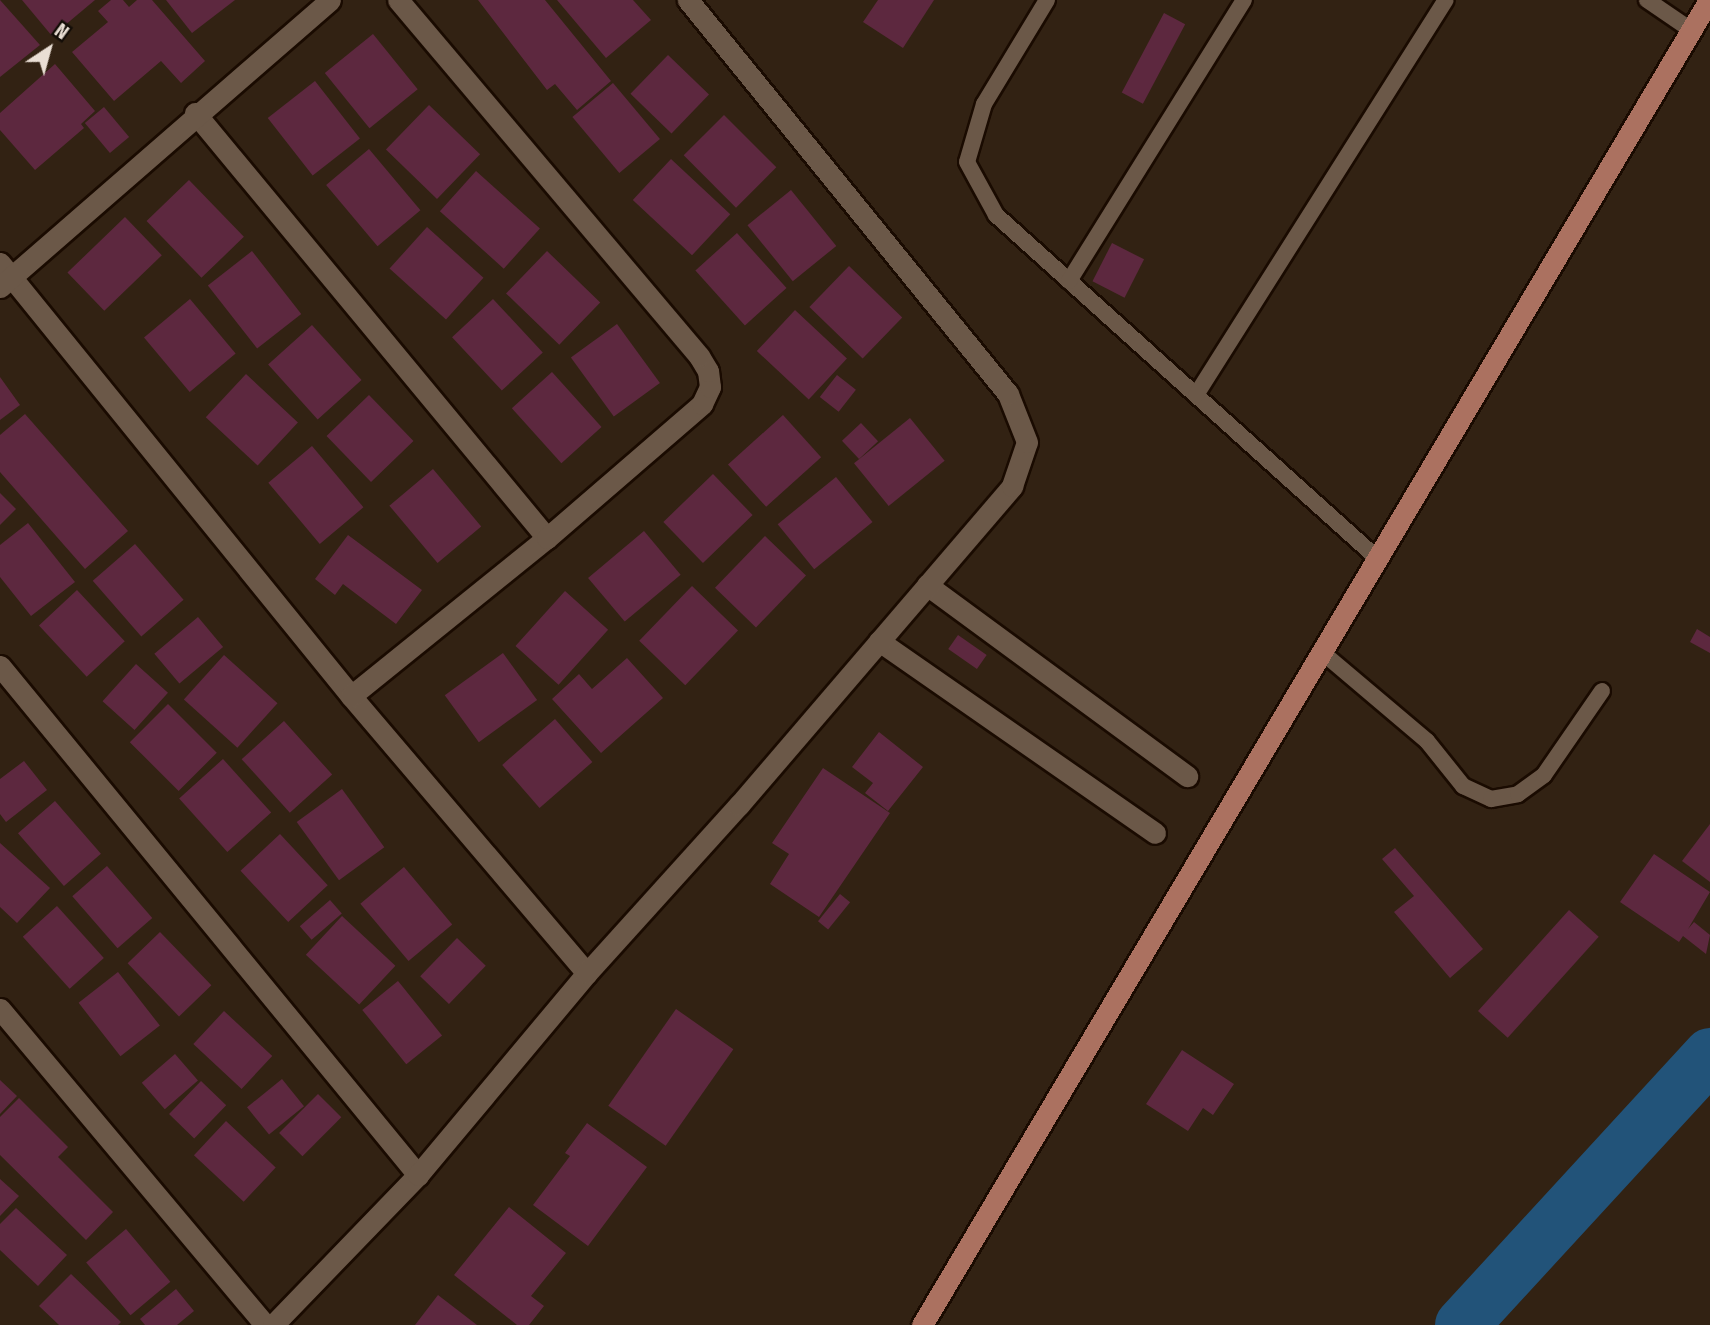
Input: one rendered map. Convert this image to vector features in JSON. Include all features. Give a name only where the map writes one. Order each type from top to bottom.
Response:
[{"type":"main road","points":[[922,1325],[1324,653],[1709,0]]},
{"type":"street","points":[[330,0],[4,276],[351,696],[587,974]]},
{"type":"street","points":[[351,696],[547,538],[702,404],[709,387],[708,371],[398,0]]},
{"type":"street","points":[[273,1325],[418,1175],[587,974],[879,642],[1012,486],[1027,442],[1008,394],[688,0]]},
{"type":"street","points":[[195,113],[547,538]]},
{"type":"street","points":[[927,585],[1187,776]]},
{"type":"street","points":[[879,642],[1155,833]]},
{"type":"street","points":[[0,666],[418,1175]]},
{"type":"street","points":[[0,1009],[265,1325]]},
{"type":"lane","points":[[1047,0],[984,104],[967,162],[996,215],[1379,560]]},
{"type":"lane","points":[[1069,281],[1244,0]]},
{"type":"lane","points":[[1196,395],[1446,0]]},
{"type":"lane","points":[[1647,0],[1691,30]]},
{"type":"lane","points":[[1324,653],[1427,741],[1463,786],[1491,799],[1518,794],[1544,775],[1602,691]]},
{"type":"building","points":[[0,0],[40,45],[0,77]]},
{"type":"building","points":[[22,0],[95,0],[52,36]]},
{"type":"building","points":[[111,0],[123,0],[129,7],[137,0],[152,0],[205,61],[181,83],[161,61],[114,101],[72,52],[108,22],[98,11]]},
{"type":"building","points":[[166,0],[235,0],[192,33]]},
{"type":"building","points":[[478,0],[545,0],[611,81],[577,110],[555,84],[547,90]]},
{"type":"building","points":[[557,0],[633,0],[651,20],[606,58]]},
{"type":"building","points":[[878,0],[934,0],[903,48],[863,22]]},
{"type":"building","points":[[1164,13],[1185,24],[1143,104],[1122,92]]},
{"type":"building","points":[[373,34],[418,89],[369,128],[325,73]]},
{"type":"building","points":[[668,55],[709,95],[671,133],[630,94]]},
{"type":"building","points":[[55,64],[95,111],[81,124],[84,128],[35,170],[0,130],[0,113]]},
{"type":"building","points":[[315,81],[360,139],[313,175],[268,118]]},
{"type":"building","points":[[613,83],[660,139],[619,173],[572,117]]},
{"type":"building","points":[[429,105],[480,154],[437,199],[386,150]]},
{"type":"building","points":[[104,107],[129,137],[110,153],[85,123]]},
{"type":"building","points":[[724,115],[776,167],[736,208],[684,155]]},
{"type":"building","points":[[369,149],[420,210],[378,246],[326,185]]},
{"type":"building","points":[[671,159],[730,214],[692,255],[633,200]]},
{"type":"building","points":[[476,171],[540,229],[504,269],[440,211]]},
{"type":"building","points":[[189,180],[244,237],[201,278],[147,221]]},
{"type":"building","points":[[791,190],[836,246],[793,281],[747,225]]},
{"type":"building","points":[[125,217],[162,255],[104,311],[67,273]]},
{"type":"building","points":[[427,227],[483,278],[446,319],[390,269]]},
{"type":"building","points":[[737,233],[787,288],[745,325],[695,270]]},
{"type":"building","points":[[1112,243],[1144,259],[1125,298],[1092,281]]},
{"type":"building","points":[[252,251],[301,314],[257,349],[208,285]]},
{"type":"building","points":[[547,251],[600,302],[559,345],[506,293]]},
{"type":"building","points":[[849,266],[902,317],[863,358],[809,307]]},
{"type":"building","points":[[190,299],[236,353],[190,392],[144,338]]},
{"type":"building","points":[[493,299],[543,352],[502,391],[452,337]]},
{"type":"building","points":[[795,310],[847,358],[809,399],[757,351]]},
{"type":"building","points":[[617,324],[660,383],[614,417],[571,358]]},
{"type":"building","points":[[312,325],[362,380],[318,419],[268,364]]},
{"type":"building","points":[[552,372],[602,427],[561,463],[512,408]]},
{"type":"building","points":[[246,374],[298,422],[258,466],[206,417]]},
{"type":"building","points":[[837,375],[856,390],[839,412],[820,397]]},
{"type":"building","points":[[0,377],[20,405],[0,420]]},
{"type":"building","points":[[369,395],[413,441],[371,482],[327,436]]},
{"type":"building","points":[[25,414],[128,531],[85,569],[0,472],[0,435]]},
{"type":"building","points":[[783,415],[821,457],[766,507],[728,465]]},
{"type":"building","points":[[910,418],[945,461],[889,506],[854,463]]},
{"type":"building","points":[[861,423],[878,441],[859,459],[842,441]]},
{"type":"building","points":[[312,446],[363,507],[320,544],[268,483]]},
{"type":"building","points":[[433,469],[481,526],[438,563],[389,506]]},
{"type":"building","points":[[713,474],[753,515],[703,563],[663,522]]},
{"type":"building","points":[[836,477],[873,522],[814,569],[778,524]]},
{"type":"building","points":[[0,493],[16,509],[0,525]]},
{"type":"building","points":[[28,523],[75,582],[31,616],[0,577],[0,545]]},
{"type":"building","points":[[644,531],[681,575],[625,622],[588,578]]},
{"type":"building","points":[[348,535],[422,590],[396,624],[343,584],[335,595],[315,579]]},
{"type":"building","points":[[765,536],[806,576],[756,627],[715,588]]},
{"type":"building","points":[[135,544],[184,600],[141,637],[93,581]]},
{"type":"building","points":[[692,586],[738,630],[685,685],[639,641]]},
{"type":"building","points":[[77,590],[125,641],[87,677],[39,625]]},
{"type":"building","points":[[565,591],[608,630],[559,685],[515,646]]},
{"type":"building","points":[[198,617],[223,647],[179,684],[154,654]]},
{"type":"building","points":[[1697,629],[1710,637],[1710,653],[1690,642]]},
{"type":"building","points":[[958,635],[987,655],[977,669],[948,649]]},
{"type":"building","points":[[503,653],[537,700],[479,742],[445,695]]},
{"type":"building","points":[[224,655],[278,703],[237,748],[184,700]]},
{"type":"building","points":[[627,658],[663,698],[601,753],[552,699],[579,674],[592,689]]},
{"type":"building","points":[[136,664],[168,693],[134,730],[103,701]]},
{"type":"building","points":[[168,704],[217,753],[179,791],[130,742]]},
{"type":"building","points":[[555,719],[592,762],[540,808],[502,765]]},
{"type":"building","points":[[284,721],[332,775],[290,813],[242,759]]},
{"type":"building","points":[[879,732],[923,767],[888,811],[865,793],[873,783],[852,767]]},
{"type":"building","points":[[223,759],[271,813],[227,852],[179,798]]},
{"type":"building","points":[[24,761],[47,790],[6,822],[0,814],[0,779]]},
{"type":"building","points":[[823,768],[890,813],[819,917],[770,884],[789,854],[772,843]]},
{"type":"building","points":[[342,789],[384,847],[339,880],[297,822]]},
{"type":"building","points":[[55,801],[101,854],[64,886],[18,833]]},
{"type":"building","points":[[1710,824],[1710,882],[1682,861]]},
{"type":"building","points":[[280,834],[328,885],[288,922],[241,871]]},
{"type":"building","points":[[0,843],[50,888],[17,923],[0,907]]},
{"type":"building","points":[[1395,848],[1483,949],[1450,978],[1394,912],[1414,896],[1382,859]]},
{"type":"building","points":[[1654,854],[1710,892],[1688,929],[1694,922],[1710,935],[1706,954],[1683,936],[1679,942],[1620,902]]},
{"type":"building","points":[[107,866],[152,918],[118,948],[72,896]]},
{"type":"building","points":[[404,867],[452,924],[409,961],[360,904]]},
{"type":"building","points":[[840,894],[850,902],[828,929],[818,921]]},
{"type":"building","points":[[330,900],[342,914],[312,940],[300,926]]},
{"type":"building","points":[[57,906],[104,958],[70,989],[23,937]]},
{"type":"building","points":[[1569,910],[1599,937],[1508,1038],[1478,1011]]},
{"type":"building","points":[[342,916],[395,966],[359,1005],[306,955]]},
{"type":"building","points":[[160,932],[211,985],[179,1016],[128,963]]},
{"type":"building","points":[[457,938],[486,966],[449,1004],[420,976]]},
{"type":"building","points":[[118,972],[160,1026],[120,1056],[79,1003]]},
{"type":"building","points":[[398,981],[442,1035],[406,1064],[362,1010]]},
{"type":"building","points":[[676,1009],[733,1049],[666,1146],[608,1106]]},
{"type":"building","points":[[224,1011],[272,1056],[242,1089],[193,1044]]},
{"type":"building","points":[[1182,1050],[1234,1084],[1213,1115],[1203,1108],[1188,1131],[1146,1104]]},
{"type":"building","points":[[175,1054],[198,1080],[165,1109],[142,1083]]},
{"type":"building","points":[[282,1079],[304,1106],[269,1135],[247,1107]]},
{"type":"building","points":[[0,1080],[17,1096],[0,1114]]},
{"type":"building","points":[[201,1081],[226,1105],[194,1138],[169,1114]]},
{"type":"building","points":[[318,1094],[341,1117],[302,1156],[279,1133]]},
{"type":"building","points":[[19,1098],[68,1147],[58,1157],[113,1212],[86,1240],[0,1155],[0,1117]]},
{"type":"building","points":[[226,1121],[276,1167],[244,1202],[194,1155]]},
{"type":"building","points":[[587,1123],[647,1167],[588,1246],[533,1205],[570,1156],[565,1153]]},
{"type":"building","points":[[0,1179],[19,1196],[0,1216]]},
{"type":"building","points":[[509,1207],[566,1253],[531,1296],[544,1306],[529,1325],[517,1325],[454,1275]]},
{"type":"building","points":[[16,1208],[67,1255],[38,1286],[0,1250],[0,1224]]},
{"type":"building","points":[[126,1229],[170,1282],[131,1315],[86,1262]]},
{"type":"building","points":[[71,1274],[121,1322],[118,1325],[59,1325],[39,1306]]},
{"type":"building","points":[[176,1289],[194,1311],[177,1325],[145,1325],[140,1319]]},
{"type":"building","points":[[438,1295],[477,1325],[415,1325]]},
{"type":"waterway","points":[[1462,1325],[1710,1055]]}]
